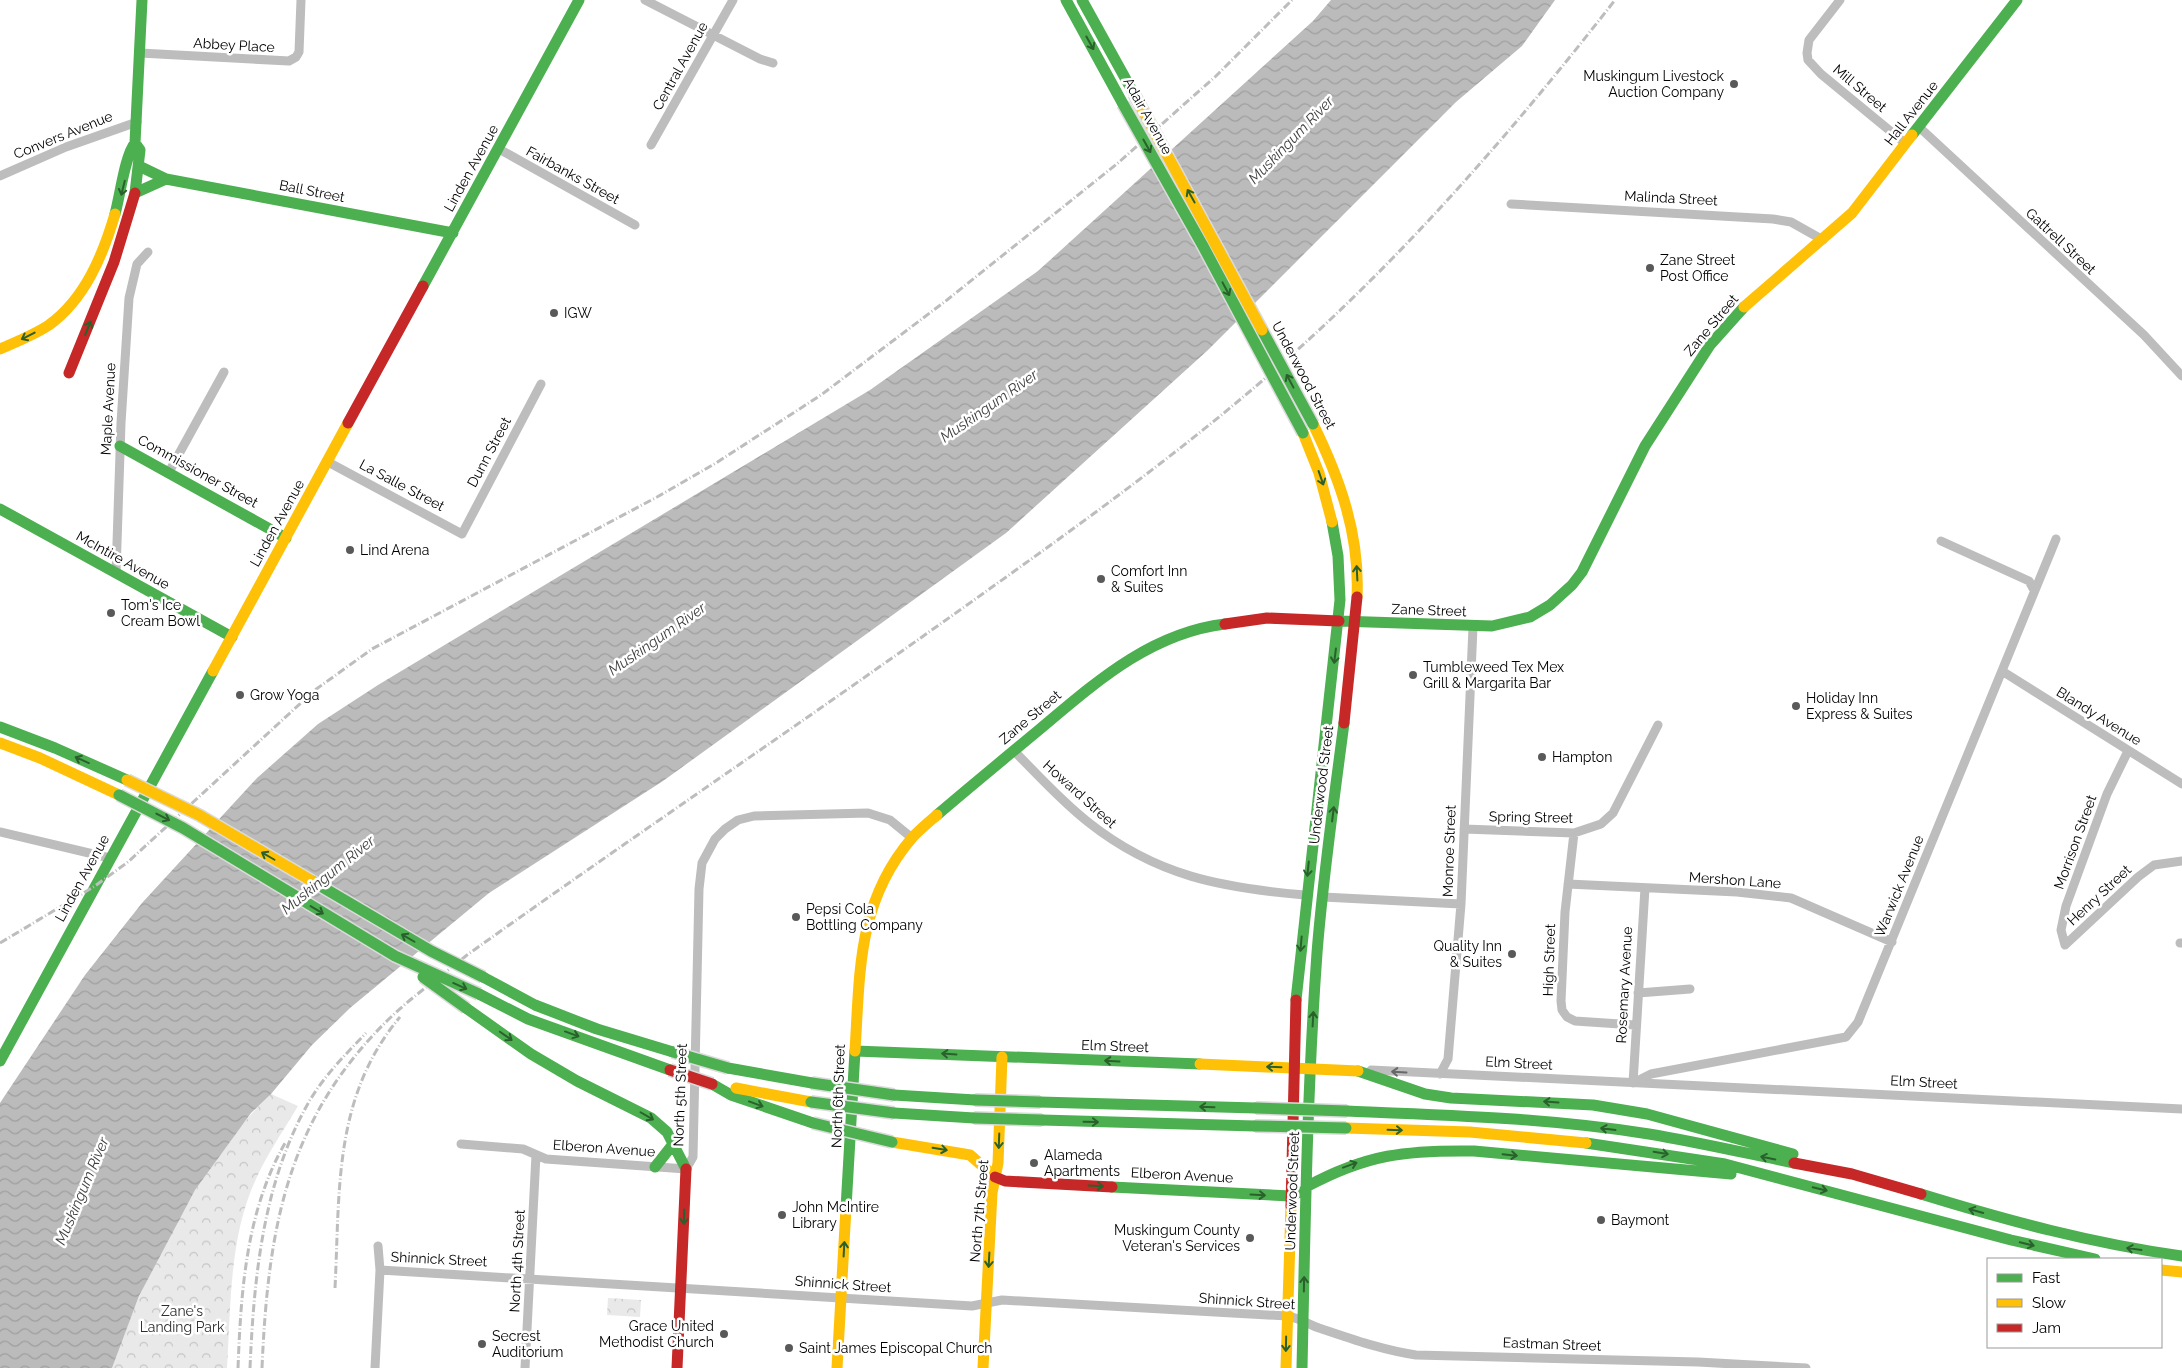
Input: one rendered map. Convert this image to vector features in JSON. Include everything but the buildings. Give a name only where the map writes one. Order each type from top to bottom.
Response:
[{"type":"main road","points":[[69,373],[126,230],[135,193],[140,150],[135,143],[142,0]]},
{"type":"main road","name":"Linden Avenue","points":[[0,1061],[580,0]]},
{"type":"main road","name":"Adair Avenue","points":[[1066,0],[1203,246]]},
{"type":"main road","name":"Adair Avenue","points":[[1082,0],[1214,239]]},
{"type":"main road","name":"Hall Avenue","points":[[1823,240],[1852,213],[2017,0]]},
{"type":"main road","points":[[0,349],[54,321],[81,290],[109,234],[124,181],[129,148],[135,143]]},
{"type":"main road","name":"Ball Street","points":[[139,166],[166,179],[453,233]]},
{"type":"main road","points":[[135,193],[149,185],[166,179]]},
{"type":"main road","name":"Underwood Street","points":[[1214,239],[1313,424],[1338,477],[1352,530],[1357,582],[1355,622],[1323,897],[1310,1068],[1302,1368]]},
{"type":"main road","name":"Zane Street","points":[[912,838],[936,815],[1102,677],[1143,650],[1164,641],[1236,620],[1280,618],[1473,627],[1508,624],[1530,617],[1550,606],[1572,586],[1592,554],[1645,446],[1683,384],[1710,345],[1741,310],[1823,240]]},
{"type":"main road","name":"Underwood Street","points":[[1203,246],[1315,459],[1333,518],[1340,580],[1338,621],[1305,895],[1298,980],[1286,1368]]},
{"type":"main road","name":"Commissioner Street","points":[[120,446],[286,538]]},
{"type":"main road","name":"McIntire Avenue","points":[[0,509],[232,636]]},
{"type":"main road","points":[[0,727],[55,748],[199,815],[431,951],[535,1005],[597,1029],[728,1068],[812,1084],[894,1095],[975,1100],[1471,1116],[1638,1133],[1852,1174]]},
{"type":"main road","points":[[0,743],[40,758],[120,795],[183,828],[395,956],[538,1058],[577,1081],[651,1118],[667,1132],[686,1169]]},
{"type":"main road","name":"North 6th Street","points":[[837,1368],[848,1171],[851,1154],[861,950],[873,903],[885,878],[912,838]]},
{"type":"main road","points":[[395,956],[479,994],[528,1019],[670,1070],[712,1084],[811,1102],[894,1113],[974,1118],[1470,1132],[1578,1142],[1656,1152],[1725,1164],[1767,1177],[1856,1198],[2011,1240],[2091,1258]]},
{"type":"main road","name":"Elm Street","points":[[855,1051],[1358,1071]]},
{"type":"main road","name":"North 7th Street","points":[[984,1368],[992,1193],[999,1154],[1002,1057]]},
{"type":"main road","points":[[1358,1071],[1425,1094],[1451,1098],[1593,1105],[1647,1114],[1772,1147],[1852,1174],[2038,1229],[2124,1248],[2182,1256]]},
{"type":"main road","points":[[712,1084],[731,1094],[813,1123],[892,1142],[970,1156],[995,1177]]},
{"type":"main road","points":[[655,1167],[666,1156],[674,1143]]},
{"type":"main road","points":[[1291,1196],[1334,1171],[1355,1163],[1382,1156],[1423,1150],[1461,1150],[1636,1168],[1767,1177]]},
{"type":"main road","name":"North 5th Street","points":[[677,1368],[686,1169]]},
{"type":"main road","name":"Elberon Avenue","points":[[995,1177],[1005,1181],[1291,1196]]},
{"type":"main road","points":[[2162,1270],[2182,1272]]},
{"type":"street","name":"Abbey Place","points":[[140,53],[289,61],[300,52],[301,0]]},
{"type":"street","points":[[645,0],[773,63]]},
{"type":"street","name":"Central Avenue","points":[[651,145],[733,0]]},
{"type":"street","name":"Mill Street","points":[[1840,0],[1809,40],[1807,56],[1812,66],[1906,144]]},
{"type":"street","name":"Convers Avenue","points":[[0,176],[66,146],[136,122]]},
{"type":"street","name":"Gattrell Street","points":[[1918,127],[2144,335],[2182,376]]},
{"type":"street","name":"Fairbanks Street","points":[[498,149],[634,225]]},
{"type":"street","name":"Malinda Street","points":[[1511,204],[1772,218],[1791,222],[1823,240]]},
{"type":"street","name":"Maple Avenue","points":[[116,573],[120,446],[129,298],[137,264],[148,252]]},
{"type":"street","points":[[169,472],[224,372]]},
{"type":"street","name":"Dunn Street","points":[[462,534],[541,384]]},
{"type":"street","name":"La Salle Street","points":[[328,462],[462,534]]},
{"type":"street","name":"Warwick Avenue","points":[[1633,1083],[1651,1074],[1846,1037],[1858,1022],[2056,539]]},
{"type":"street","points":[[1940,541],[2029,581],[2034,590]]},
{"type":"street","name":"Monroe Street","points":[[1440,1074],[1448,1059],[1460,904],[1473,627]]},
{"type":"street","name":"Blandy Avenue","points":[[2002,671],[2182,784]]},
{"type":"street","name":"Spring Street","points":[[1464,829],[1574,833],[1602,824],[1613,813],[1658,725]]},
{"type":"street","name":"Howard Street","points":[[1014,751],[1086,821],[1112,840],[1143,857],[1182,874],[1226,886],[1305,895]]},
{"type":"street","name":"Morrison Street","points":[[2065,945],[2061,930],[2069,896],[2107,794],[2128,751]]},
{"type":"street","name":"North 5th Street","points":[[686,1169],[693,1157],[699,889],[702,863],[707,850],[725,829],[738,820],[754,816],[868,813],[890,820],[912,838]]},
{"type":"street","points":[[0,832],[110,858]]},
{"type":"street","name":"High Street","points":[[1574,833],[1568,884],[1561,991],[1562,1010],[1567,1018],[1575,1021],[1635,1024]]},
{"type":"street","name":"Henry Street","points":[[2065,945],[2138,877],[2154,866],[2182,861]]},
{"type":"street","name":"Mershon Lane","points":[[1568,884],[1737,892],[1791,898],[1892,942]]},
{"type":"street","name":"Rosemary Avenue","points":[[1633,1083],[1635,1024],[1645,888]]},
{"type":"street","points":[[1323,897],[1460,904]]},
{"type":"street","points":[[1638,993],[1690,989]]},
{"type":"street","name":"Elm Street","points":[[1358,1071],[2182,1109]]},
{"type":"street","name":"Elberon Avenue","points":[[461,1144],[523,1149],[546,1159],[686,1169]]},
{"type":"street","name":"North 4th Street","points":[[525,1368],[536,1155]]},
{"type":"street","points":[[375,1368],[380,1270],[378,1246]]},
{"type":"street","name":"Shinnick Street","points":[[380,1270],[972,1306],[1002,1300],[1287,1316],[1304,1319]]},
{"type":"street","name":"Eastman Street","points":[[1304,1319],[1317,1327],[1370,1346],[1416,1354],[1806,1368]]},
{"type":"green space","name":"Zane's Landing Park","points":[[271,1094],[298,1106],[270,1151],[247,1201],[236,1248],[233,1272],[227,1368],[112,1368],[139,1297],[179,1216],[213,1162],[251,1114]]},
{"type":"green space","points":[[608,1298],[641,1300],[640,1317],[607,1315]]},
{"type":"water","name":"Muskingum River","points":[[1331,0],[1555,0],[1522,46],[1456,102],[1208,350],[1006,533],[663,781],[489,893],[350,1008],[312,1045],[271,1094],[251,1113],[195,1190],[139,1296],[112,1368],[0,1368],[0,1103],[85,975],[142,903],[257,778],[318,724],[378,685],[870,390],[1038,271],[1313,21]]},
{"type":"railway","points":[[0,943],[95,886],[128,862],[315,690],[372,649],[657,497],[716,463],[821,395],[947,300],[1118,163],[1216,76],[1292,0]]},
{"type":"railway","points":[[262,1368],[270,1269],[278,1223],[289,1179],[306,1136],[327,1095],[356,1055],[391,1017],[467,955],[1011,574],[1192,439],[1262,381],[1311,338],[1404,247],[1492,151],[1615,0]]},
{"type":"railway","points":[[335,1288],[340,1180],[351,1112],[362,1079],[378,1048],[400,1017]]},
{"type":"railway","points":[[250,1368],[258,1264],[271,1196],[281,1163],[294,1131],[310,1100],[336,1065],[366,1033]]},
{"type":"railway","points":[[238,1368],[241,1310],[248,1252],[262,1196],[272,1169],[285,1143]]},
{"type":"traffic: fast","points":[[135,143],[142,0]]},
{"type":"traffic: fast","points":[[423,286],[579,0]]},
{"type":"traffic: fast","points":[[1066,0],[1123,104]]},
{"type":"traffic: fast","points":[[1082,0],[1134,94]]},
{"type":"traffic: fast","points":[[1912,135],[2017,0]]},
{"type":"traffic: fast","points":[[1123,104],[1203,246],[1303,433]]},
{"type":"traffic: fast","points":[[135,143],[140,150],[135,193]]},
{"type":"traffic: fast","points":[[115,214],[128,157],[135,143]]},
{"type":"traffic: fast","points":[[139,166],[166,179],[453,233]]},
{"type":"traffic: fast","points":[[135,193],[166,179]]},
{"type":"traffic: fast","points":[[1339,621],[1492,626],[1530,617],[1550,605],[1572,585],[1582,572],[1645,446],[1710,345],[1744,307]]},
{"type":"traffic: fast","points":[[1262,330],[1313,424]]},
{"type":"traffic: fast","points":[[120,446],[286,538]]},
{"type":"traffic: fast","points":[[0,509],[232,637]]},
{"type":"traffic: fast","points":[[1296,1000],[1340,600],[1338,556],[1332,522]]},
{"type":"traffic: fast","points":[[937,815],[1082,694],[1125,663],[1148,649],[1172,638],[1198,629],[1225,624]]},
{"type":"traffic: fast","points":[[0,1061],[213,671]]},
{"type":"traffic: fast","points":[[1302,1368],[1307,1160],[1317,953],[1322,895],[1344,723]]},
{"type":"traffic: fast","points":[[0,727],[55,748],[127,780]]},
{"type":"traffic: fast","points":[[119,795],[183,828],[395,956],[479,994]]},
{"type":"traffic: fast","points":[[312,881],[431,951],[483,977]]},
{"type":"traffic: fast","points":[[423,977],[466,1008]]},
{"type":"traffic: fast","points":[[483,977],[535,1005],[597,1029],[673,1052]]},
{"type":"traffic: fast","points":[[479,994],[528,1019],[670,1070]]},
{"type":"traffic: fast","points":[[466,1008],[531,1054],[577,1081],[651,1118],[667,1132],[686,1169]]},
{"type":"traffic: fast","points":[[846,1208],[855,1051],[1200,1064]]},
{"type":"traffic: fast","points":[[673,1052],[728,1068]]},
{"type":"traffic: fast","points":[[728,1068],[812,1083]]},
{"type":"traffic: fast","points":[[1358,1071],[1425,1094],[1451,1098],[1593,1105],[1647,1114],[1793,1154]]},
{"type":"traffic: fast","points":[[812,1083],[894,1095]]},
{"type":"traffic: fast","points":[[712,1084],[731,1095],[813,1123]]},
{"type":"traffic: fast","points":[[894,1095],[975,1100]]},
{"type":"traffic: fast","points":[[975,1100],[1040,1102]]},
{"type":"traffic: fast","points":[[811,1102],[894,1113]]},
{"type":"traffic: fast","points":[[1040,1102],[1256,1108]]},
{"type":"traffic: fast","points":[[1256,1108],[1347,1111]]},
{"type":"traffic: fast","points":[[1347,1111],[1498,1118],[1574,1124],[1685,1140],[1794,1163]]},
{"type":"traffic: fast","points":[[894,1113],[974,1118]]},
{"type":"traffic: fast","points":[[974,1118],[1042,1120]]},
{"type":"traffic: fast","points":[[1042,1120],[1255,1126]]},
{"type":"traffic: fast","points":[[813,1123],[892,1142]]},
{"type":"traffic: fast","points":[[1255,1126],[1346,1128]]},
{"type":"traffic: fast","points":[[655,1167],[674,1143]]},
{"type":"traffic: fast","points":[[1586,1143],[1725,1164],[2011,1240],[2091,1258]]},
{"type":"traffic: fast","points":[[1306,1187],[1348,1167],[1387,1156],[1450,1151],[1474,1151],[1731,1174]]},
{"type":"traffic: fast","points":[[1112,1187],[1291,1196],[1299,1192]]},
{"type":"traffic: fast","points":[[1921,1194],[2082,1238],[2182,1256]]},
{"type":"traffic: slow","points":[[1134,94],[1262,330]]},
{"type":"traffic: slow","points":[[1744,307],[1852,213],[1912,135]]},
{"type":"traffic: slow","points":[[0,349],[49,325],[73,302],[91,275],[105,245],[115,214]]},
{"type":"traffic: slow","points":[[213,671],[348,423]]},
{"type":"traffic: slow","points":[[1313,424],[1340,487],[1352,530],[1357,574],[1357,597]]},
{"type":"traffic: slow","points":[[1303,433],[1319,473],[1332,522]]},
{"type":"traffic: slow","points":[[0,743],[40,758],[119,795]]},
{"type":"traffic: slow","points":[[127,780],[199,815],[312,881]]},
{"type":"traffic: slow","points":[[855,1051],[861,966],[871,913],[881,887],[894,862],[912,838],[937,815]]},
{"type":"traffic: slow","points":[[983,1368],[992,1193],[998,1163],[1002,1057]]},
{"type":"traffic: slow","points":[[1200,1064],[1358,1071]]},
{"type":"traffic: slow","points":[[736,1088],[811,1102]]},
{"type":"traffic: slow","points":[[1346,1128],[1470,1132],[1586,1143]]},
{"type":"traffic: slow","points":[[892,1142],[970,1155],[995,1177]]},
{"type":"traffic: slow","points":[[1286,1368],[1291,1206]]},
{"type":"traffic: slow","points":[[837,1368],[846,1208]]},
{"type":"traffic: slow","points":[[2162,1270],[2182,1272]]},
{"type":"traffic: jam","points":[[69,373],[114,262],[135,193]]},
{"type":"traffic: jam","points":[[348,423],[423,286]]},
{"type":"traffic: jam","points":[[1344,723],[1357,597]]},
{"type":"traffic: jam","points":[[1225,624],[1267,618],[1339,621]]},
{"type":"traffic: jam","points":[[1291,1206],[1296,1000]]},
{"type":"traffic: jam","points":[[670,1070],[712,1084]]},
{"type":"traffic: jam","points":[[1794,1163],[1852,1174],[1921,1194]]},
{"type":"traffic: jam","points":[[677,1368],[686,1169]]},
{"type":"traffic: jam","points":[[995,1177],[1005,1181],[1112,1187]]},
{"type":"place","name":"Muskingum Livestock Auction Company","points":[[1734,84]]},
{"type":"place","name":"Zane Street Post Office","points":[[1650,268]]},
{"type":"place","name":"IGW","points":[[554,313]]},
{"type":"place","name":"Lind Arena","points":[[350,550]]},
{"type":"place","name":"Comfort Inn & Suites","points":[[1101,579]]},
{"type":"place","name":"Tom's Ice Cream Bowl","points":[[111,613]]},
{"type":"place","name":"Tumbleweed Tex Mex Grill & Margarita Bar","points":[[1413,675]]},
{"type":"place","name":"Grow Yoga","points":[[240,695]]},
{"type":"place","name":"Holiday Inn Express & Suites","points":[[1796,706]]},
{"type":"place","name":"Hampton","points":[[1542,757]]},
{"type":"place","name":"Pepsi Cola Bottling Company","points":[[796,917]]},
{"type":"place","name":"Quality Inn & Suites","points":[[1512,954]]},
{"type":"place","name":"Alameda Apartments","points":[[1034,1163]]},
{"type":"place","name":"John McIntire Library","points":[[782,1215]]},
{"type":"place","name":"Baymont","points":[[1601,1220]]},
{"type":"place","name":"Muskingum County Veteran's Services","points":[[1250,1238]]},
{"type":"place","name":"Grace United Methodist Church","points":[[724,1334]]},
{"type":"place","name":"Secrest Auditorium","points":[[482,1344]]},
{"type":"place","name":"Saint James Episcopal Church","points":[[789,1348]]}]
